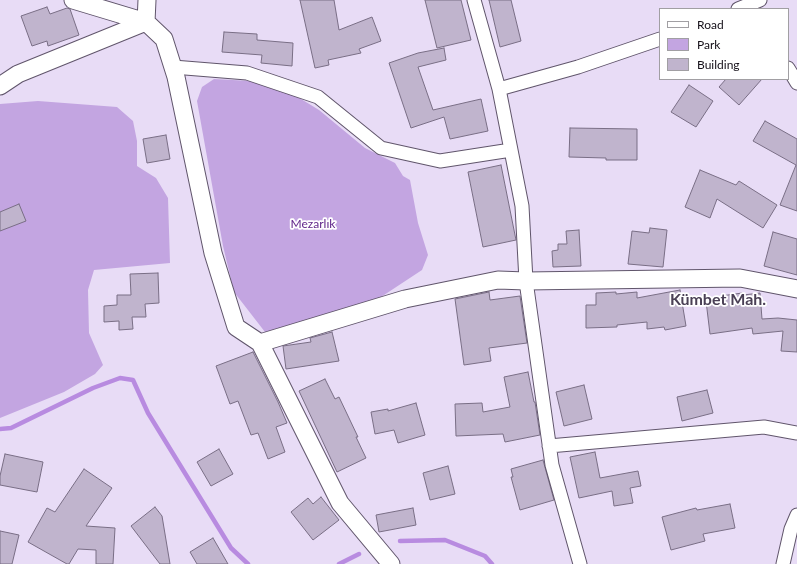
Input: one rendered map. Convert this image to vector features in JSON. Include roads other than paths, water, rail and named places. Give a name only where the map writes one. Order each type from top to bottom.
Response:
[{"type":"street","points":[[73,0],[146,22],[164,39],[173,67],[213,253],[236,326],[260,343],[340,503],[391,564]]},
{"type":"street","points":[[146,22],[147,0]]},
{"type":"street","points":[[474,0],[499,89],[522,206],[526,281],[552,465],[580,564]]},
{"type":"street","points":[[0,86],[18,74],[146,22]]},
{"type":"street","points":[[499,89],[578,67],[659,39]]},
{"type":"street","points":[[173,67],[247,73],[318,97],[381,148],[440,161],[511,150]]},
{"type":"street","points":[[789,70],[797,83]]},
{"type":"street","points":[[260,343],[405,299],[498,280],[526,281],[740,278],[797,289]]},
{"type":"street","points":[[549,446],[764,427],[797,433]]},
{"type":"street","points":[[783,564],[791,529],[797,515]]},
{"type":"waterway","points":[[0,429],[11,428],[93,388],[120,378],[133,380],[148,413],[231,548],[248,564]]},
{"type":"waterway","points":[[400,541],[445,540],[485,556],[492,564]]},
{"type":"waterway","points":[[339,564],[359,554]]},
{"type":"district","name":"Kümbet Mah.","points":[[718,300]]},
{"type":"park label","name":"Mezarlık","points":[[313,224]]}]
